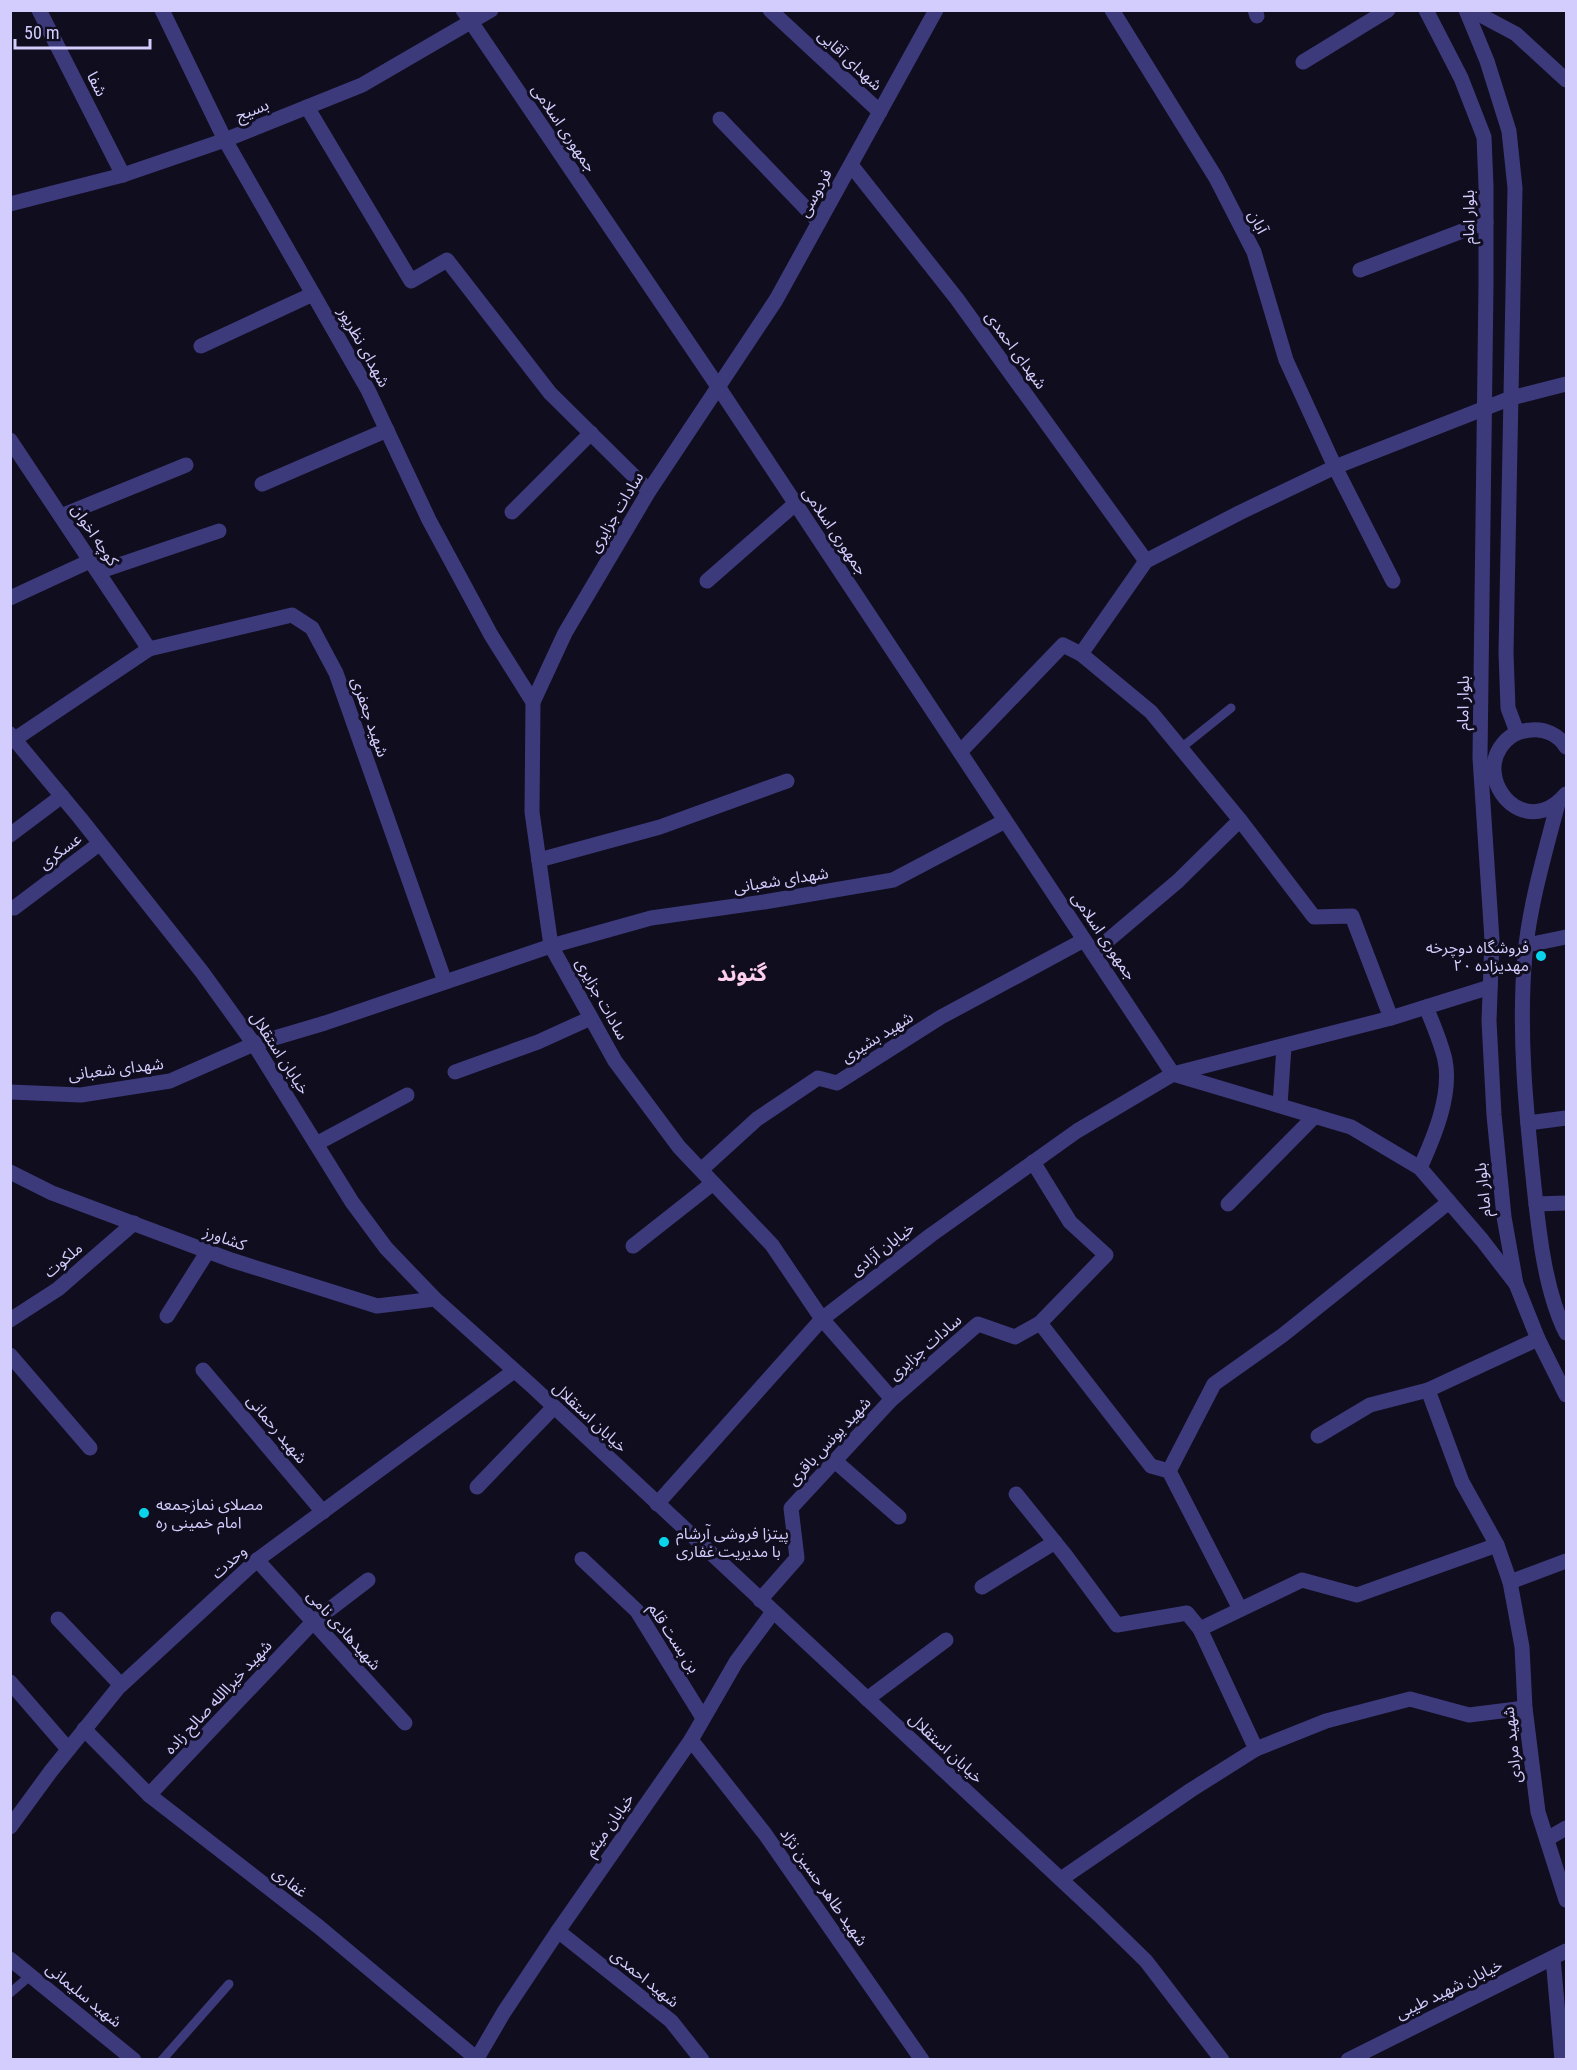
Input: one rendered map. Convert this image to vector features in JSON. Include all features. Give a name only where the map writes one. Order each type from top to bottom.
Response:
[{"type":"street","name":"شفا","points":[[39,10],[123,175]]},
{"type":"street","name":"شهدای نظرپور","points":[[162,10],[225,140],[368,390],[429,520],[485,624],[533,702]]},
{"type":"street","name":"بسیج","points":[[10,204],[123,175],[225,140],[362,85],[467,16],[491,10]]},
{"type":"street","name":"شهدای آقایی","points":[[770,10],[880,112]]},
{"type":"street","name":"فردوسی","points":[[719,388],[776,300],[936,10]]},
{"type":"street","name":"آبان","points":[[1112,10],[1216,178],[1254,252],[1286,360],[1335,467],[1393,581]]},
{"type":"street","points":[[1303,62],[1388,10]]},
{"type":"street","name":"بلوار امام","points":[[1426,10],[1461,78],[1484,137],[1486,222],[1480,758],[1492,940],[1489,1021],[1494,1115],[1504,1217],[1516,1284],[1538,1339],[1566,1395]]},
{"type":"street","points":[[1466,10],[1487,61],[1509,131],[1515,188],[1506,654],[1508,708],[1517,732]]},
{"type":"street","points":[[1471,10],[1516,34],[1566,80]]},
{"type":"street","name":"جمهوری اسلامی","points":[[467,16],[719,388],[1173,1074]]},
{"type":"street","points":[[307,107],[411,281],[447,260],[550,393],[649,491]]},
{"type":"street","points":[[720,119],[819,222]]},
{"type":"street","name":"شهدای احمدی","points":[[850,165],[957,299],[1146,561]]},
{"type":"street","points":[[1360,270],[1486,222]]},
{"type":"street","points":[[201,346],[313,294]]},
{"type":"street","points":[[1082,654],[1146,561],[1335,467],[1511,398],[1566,384]]},
{"type":"street","name":"سادات جزایری","points":[[719,388],[649,491],[565,633],[533,702],[532,812],[551,946],[615,1061],[679,1147],[772,1245],[822,1319],[892,1400],[978,1324],[1015,1337],[1040,1323]]},
{"type":"street","points":[[262,484],[387,430]]},
{"type":"street","points":[[512,512],[591,433]]},
{"type":"street","name":"کوچه اخوان","points":[[10,440],[149,649]]},
{"type":"street","points":[[61,516],[186,465]]},
{"type":"street","points":[[707,581],[795,504]]},
{"type":"street","points":[[10,598],[94,566],[219,531]]},
{"type":"street","name":"شهید جعفری","points":[[149,649],[292,615],[312,628],[336,673],[445,982]]},
{"type":"street","points":[[960,752],[1063,645],[1082,654],[1151,712],[1240,820],[1314,917],[1352,916],[1392,1018]]},
{"type":"street","points":[[13,737],[149,649]]},
{"type":"street","points":[[1480,728],[1494,757],[1485,840]]},
{"type":"street","points":[[1494,757],[1504,743],[1517,732],[1534,729],[1559,733],[1566,747]]},
{"type":"street","name":"خیابان استقلال","points":[[13,737],[202,972],[254,1044],[352,1202],[386,1248],[435,1299],[1061,1879],[1146,1961],[1221,2060]]},
{"type":"street","points":[[1493,774],[1499,791],[1510,803],[1526,810],[1543,811],[1562,798]]},
{"type":"street","points":[[539,860],[660,827],[787,781]]},
{"type":"street","points":[[10,835],[62,796]]},
{"type":"street","points":[[1562,798],[1539,875],[1527,945],[1522,1027],[1536,1204],[1548,1277],[1566,1333]]},
{"type":"street","name":"شهید بشیری","points":[[701,1170],[757,1119],[818,1078],[837,1083],[941,1017],[1088,946],[1178,881],[1240,820]]},
{"type":"street","name":"شهدای شعبانی","points":[[10,1092],[81,1095],[170,1081],[254,1044],[551,946],[651,918],[893,880],[1005,821]]},
{"type":"street","name":"عسکری","points":[[14,908],[99,844]]},
{"type":"street","points":[[1527,945],[1566,937]]},
{"type":"street","points":[[1173,1074],[1392,1018],[1490,987]]},
{"type":"street","points":[[1420,1168],[1437,1131],[1445,1096],[1445,1062],[1426,1007]]},
{"type":"street","points":[[455,1072],[538,1042],[591,1017]]},
{"type":"street","points":[[1280,1105],[1284,1047]]},
{"type":"street","points":[[1173,1074],[1351,1127],[1420,1168],[1482,1240],[1516,1284]]},
{"type":"street","name":"خیابان آزادی","points":[[657,1504],[822,1319],[931,1234],[1077,1131],[1173,1074]]},
{"type":"street","points":[[316,1144],[407,1095]]},
{"type":"street","points":[[1228,1204],[1315,1116]]},
{"type":"street","points":[[1528,1123],[1566,1118]]},
{"type":"street","points":[[1034,1162],[1070,1222],[1106,1255],[1040,1323],[1151,1466],[1169,1471],[1240,1609]]},
{"type":"street","name":"کشاورز","points":[[10,1172],[52,1193],[208,1251],[376,1306],[435,1299]]},
{"type":"street","points":[[633,1246],[713,1183]]},
{"type":"street","points":[[1169,1471],[1214,1384],[1283,1335],[1449,1202]]},
{"type":"street","points":[[1536,1204],[1566,1203]]},
{"type":"street","name":"ملکوت","points":[[10,1320],[58,1289],[134,1223]]},
{"type":"street","points":[[167,1316],[208,1251]]},
{"type":"street","points":[[1318,1436],[1370,1405],[1428,1390],[1538,1339]]},
{"type":"street","points":[[10,1355],[90,1448]]},
{"type":"street","name":"شهید رحمانی","points":[[203,1370],[323,1512]]},
{"type":"street","name":"وحدت","points":[[10,1827],[68,1749],[121,1685],[257,1560],[514,1371]]},
{"type":"street","name":"شهید مرادی","points":[[1428,1390],[1462,1482],[1497,1545],[1510,1582],[1522,1647],[1525,1708],[1538,1812],[1566,1899]]},
{"type":"street","name":"شهید یونس باقری","points":[[760,1600],[797,1558],[791,1508],[892,1400]]},
{"type":"street","points":[[477,1488],[554,1407]]},
{"type":"street","points":[[835,1461],[899,1518]]},
{"type":"street","points":[[1016,1494],[1117,1625],[1187,1613],[1200,1629],[1256,1749]]},
{"type":"street","points":[[982,1587],[1055,1542]]},
{"type":"street","points":[[1200,1629],[1302,1580],[1357,1595],[1497,1545]]},
{"type":"street","name":"بن بست قلم","points":[[582,1559],[637,1611],[704,1718]]},
{"type":"street","name":"شهیدهادی نامی","points":[[257,1560],[405,1723]]},
{"type":"street","points":[[1510,1582],[1566,1561]]},
{"type":"street","name":"شهید خیراالله صالح زاده","points":[[149,1796],[313,1622],[368,1580]]},
{"type":"street","name":"خیابان میثم","points":[[476,2059],[558,1931],[691,1740],[736,1662],[773,1612]]},
{"type":"street","points":[[58,1619],[121,1685]]},
{"type":"street","points":[[867,1699],[946,1640]]},
{"type":"street","points":[[10,1683],[68,1749]]},
{"type":"street","points":[[1061,1879],[1191,1790],[1256,1749],[1326,1722],[1410,1699],[1469,1714],[1525,1708]]},
{"type":"street","name":"غفاری","points":[[84,1729],[149,1796],[319,1927],[476,2059]]},
{"type":"street","name":"شهید طاهر حسین نژاد","points":[[691,1740],[765,1834],[922,2060]]},
{"type":"street","points":[[1547,1839],[1566,1828]]},
{"type":"street","name":"شهید احمدی","points":[[558,1931],[671,2021],[702,2060]]},
{"type":"street","points":[[1560,1954],[1562,2060]]},
{"type":"street","name":"خیابان شهید طیبی","points":[[1348,2060],[1560,1954]]},
{"type":"street","name":"شهید سلیمانی","points":[[10,1959],[134,2060]]},
{"type":"lane","points":[[1182,748],[1231,708]]},
{"type":"lane","points":[[10,1993],[31,1975]]},
{"type":"lane","points":[[162,2060],[229,1984]]},
{"type":"place","name":"فروشگاه دوچرخه ۲۰ مهدیزاده","points":[[1541,956]]},
{"type":"place","name":"مصلای نمازجمعه امام خمینی ره","points":[[144,1513]]},
{"type":"place","name":"پیتزا فروشی آرشام با مدیریت غفاری","points":[[664,1542]]},
{"type":"district","name":"گتوند","points":[[742,973]]}]
